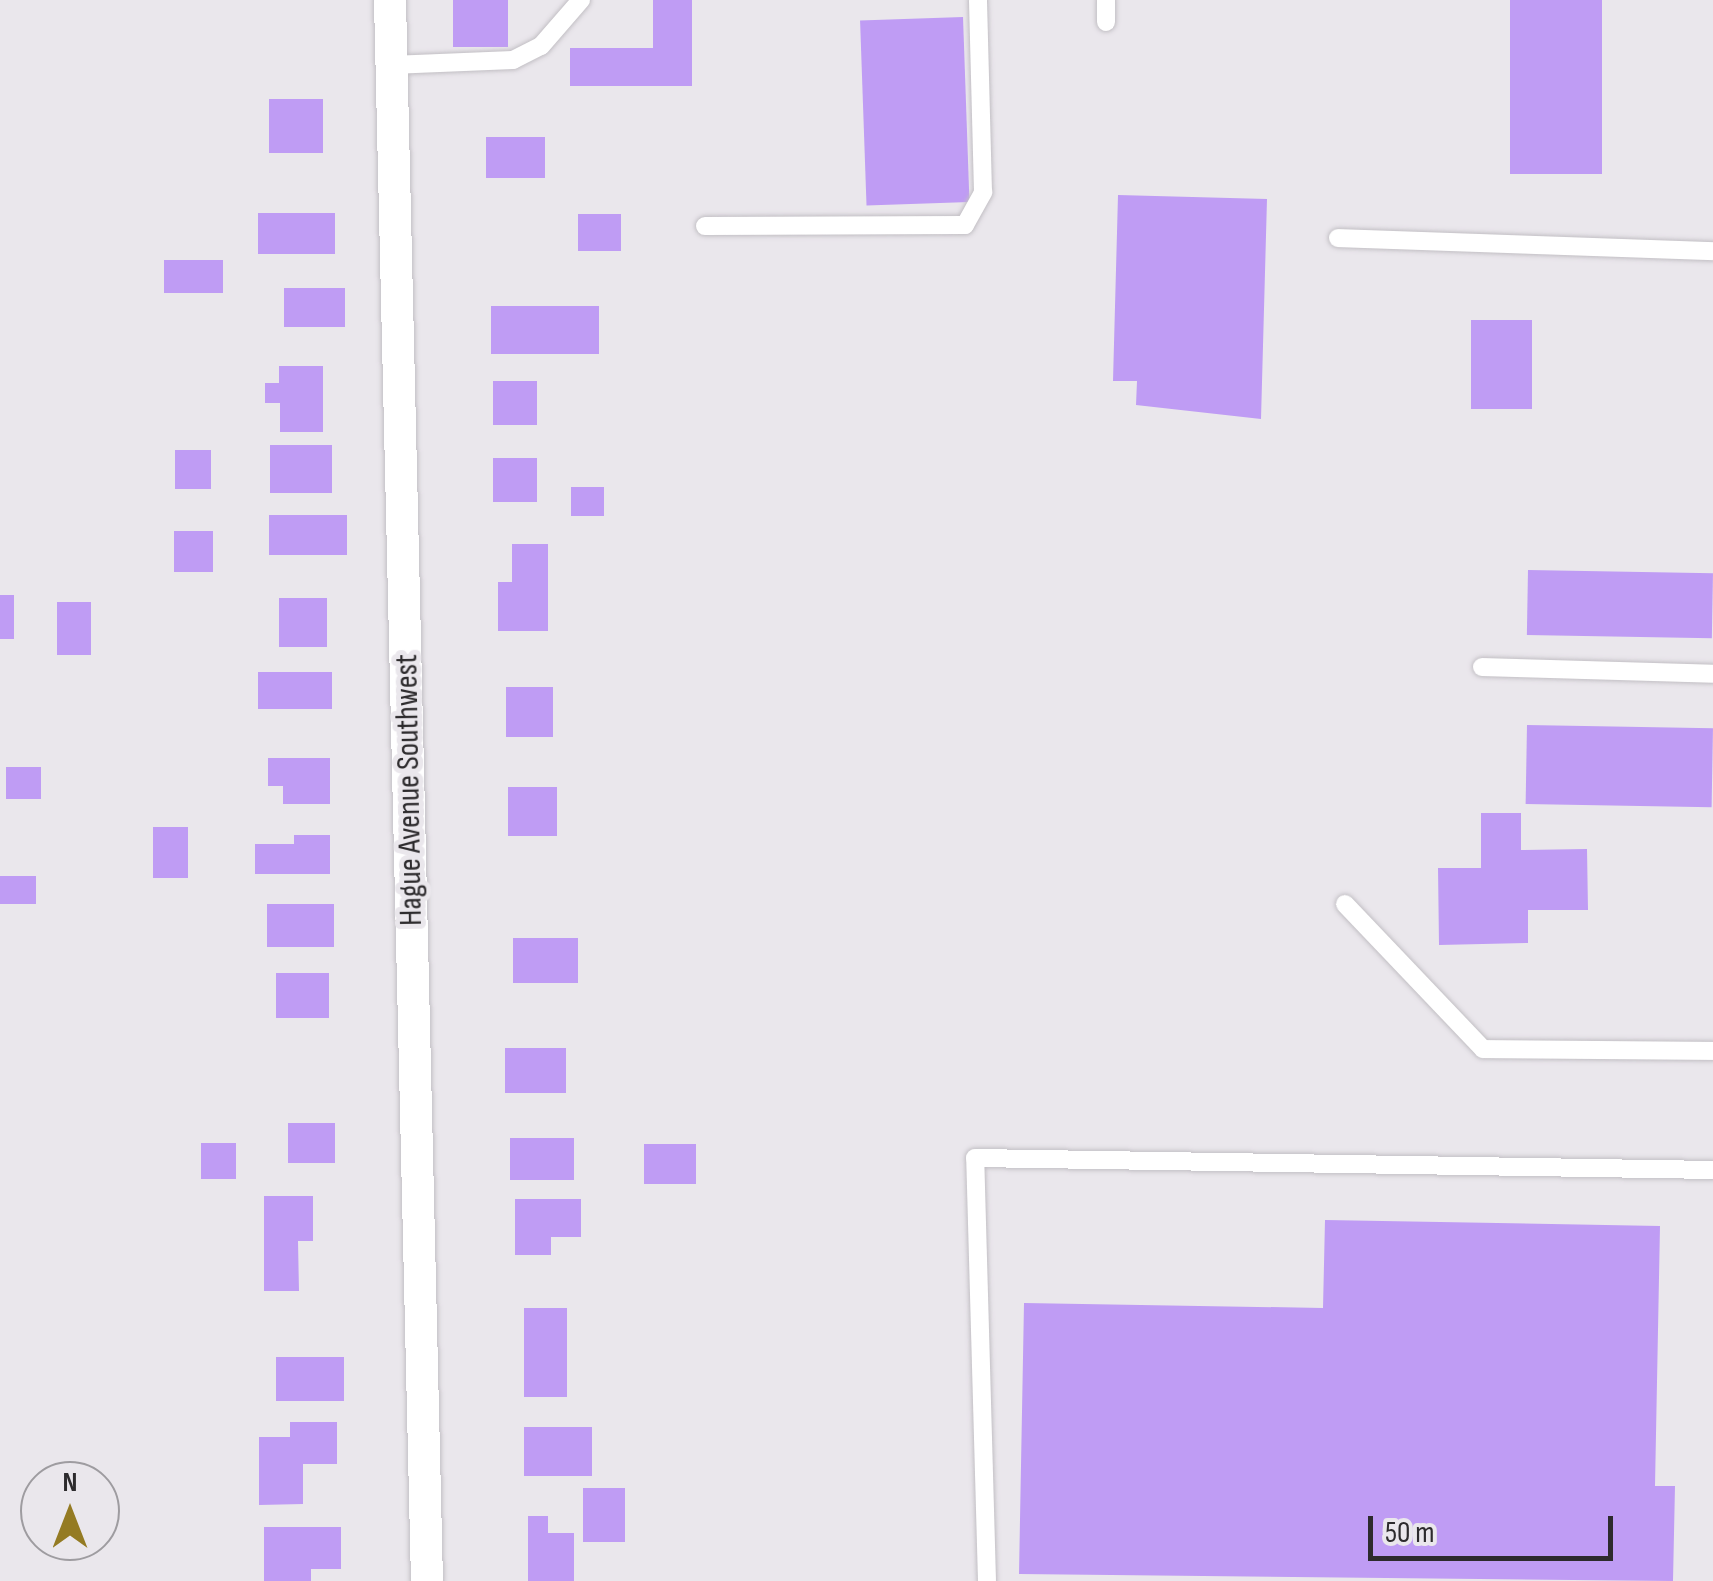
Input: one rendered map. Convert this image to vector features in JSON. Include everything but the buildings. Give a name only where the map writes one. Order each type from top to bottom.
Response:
[{"type":"street","name":"Hague Avenue Southwest","points":[[390,0],[427,1581]]},
{"type":"lane","points":[[392,65],[513,60],[541,46],[581,0]]},
{"type":"lane","points":[[706,226],[966,226],[983,192],[978,0]]},
{"type":"lane","points":[[1106,0],[1106,22]]},
{"type":"lane","points":[[1338,238],[1713,251]]},
{"type":"lane","points":[[1482,668],[1713,674]]},
{"type":"lane","points":[[1345,904],[1483,1049],[1713,1051]]},
{"type":"lane","points":[[986,1581],[975,1158],[1713,1170]]}]
